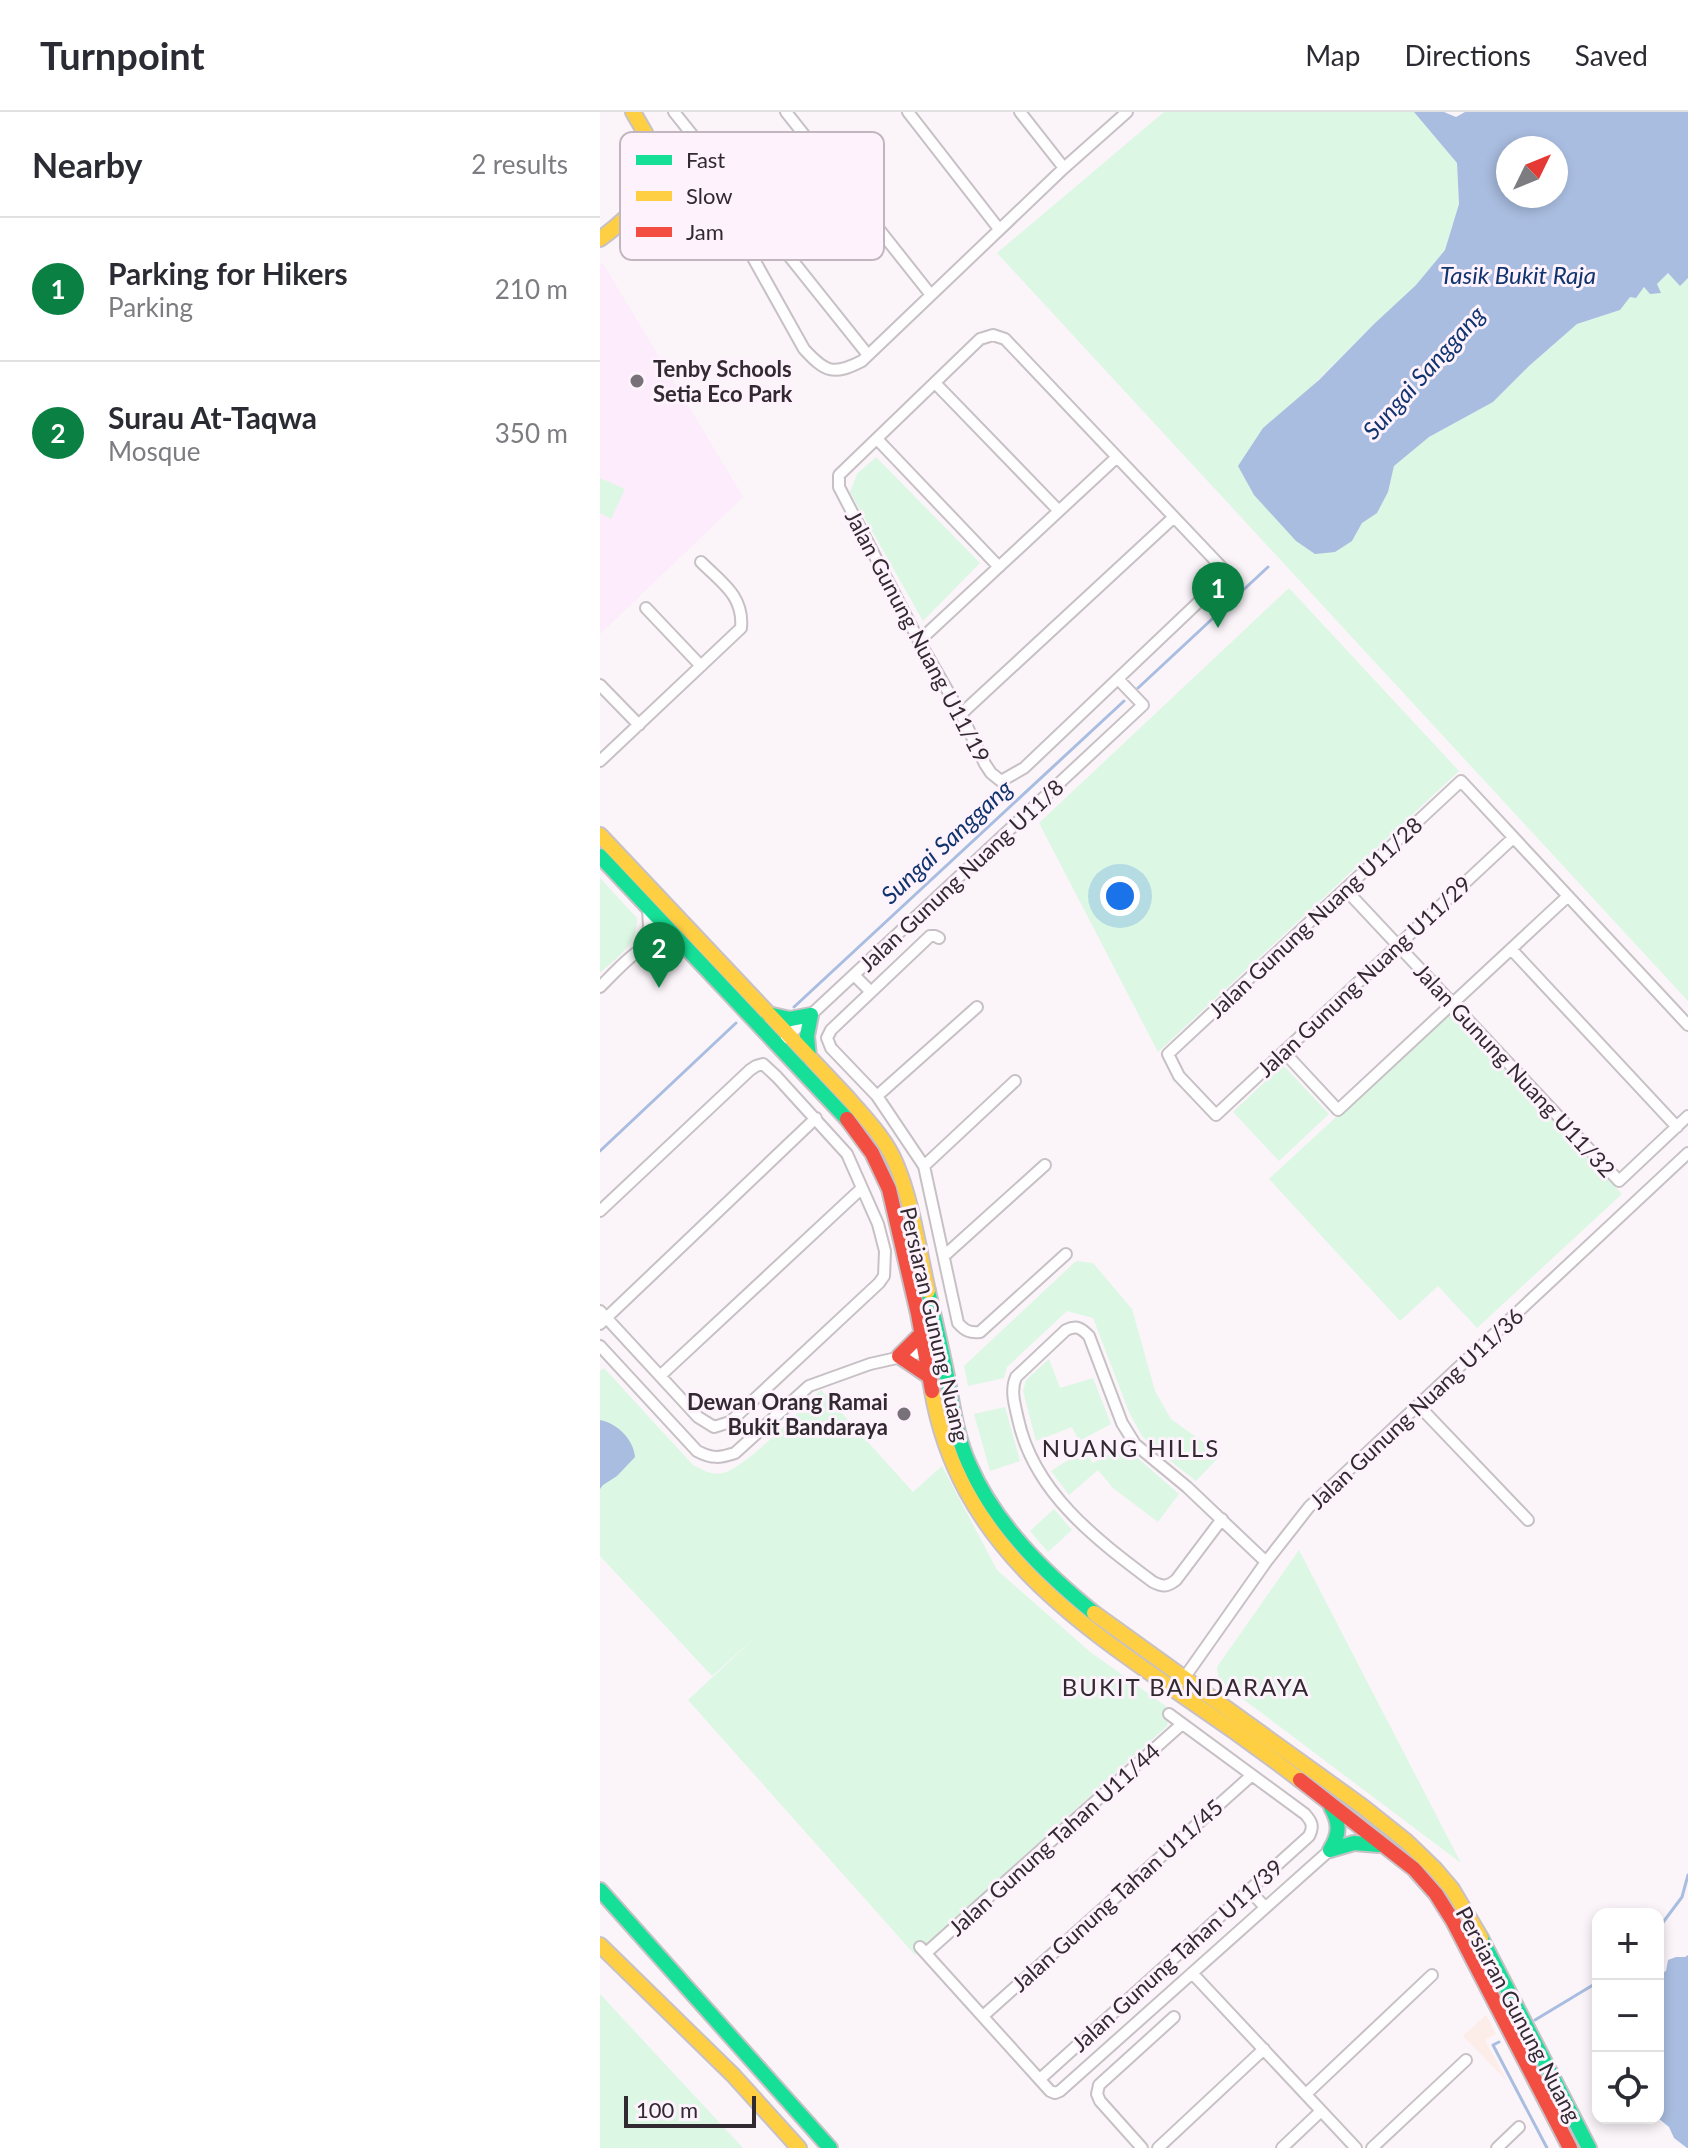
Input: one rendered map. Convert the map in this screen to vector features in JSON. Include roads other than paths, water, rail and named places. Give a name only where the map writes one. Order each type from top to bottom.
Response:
[{"type":"main road","points":[[633,112],[643,132]]},
{"type":"main road","points":[[600,239],[620,221]]},
{"type":"main road","name":"Persiaran Gunung Nuang","points":[[600,835],[768,1014],[783,1040],[809,1057],[848,1098],[883,1141],[896,1163],[907,1200],[957,1428],[968,1463],[987,1499],[1009,1530],[1049,1574],[1092,1611],[1362,1806],[1435,1869],[1469,1916],[1589,2148]]},
{"type":"main road","name":"Persiaran Gunung Nuang","points":[[600,856],[684,945],[783,1040],[871,1150],[883,1173],[894,1208],[940,1432],[953,1467],[973,1505],[999,1542],[1037,1584],[1082,1624],[1233,1730],[1414,1869],[1436,1894],[1453,1921],[1570,2148]]},
{"type":"main road","points":[[768,1014],[798,1019],[811,1015]]},
{"type":"main road","points":[[809,1057],[805,1043],[811,1015]]},
{"type":"main road","points":[[922,1333],[899,1356],[930,1377]]},
{"type":"main road","points":[[1328,1803],[1339,1826],[1338,1838],[1330,1850]]},
{"type":"main road","points":[[1330,1850],[1356,1841],[1387,1848]]},
{"type":"main road","points":[[600,1890],[830,2148]]},
{"type":"main road","points":[[600,1945],[733,2075],[799,2148]]},
{"type":"street","points":[[674,112],[689,132]]},
{"type":"street","points":[[786,112],[802,132]]},
{"type":"street","points":[[908,112],[999,229]]},
{"type":"street","points":[[1020,112],[1064,168]]},
{"type":"street","points":[[754,260],[804,349],[818,365],[830,371],[846,369],[862,361],[1127,112]]},
{"type":"street","points":[[884,236],[931,295]]},
{"type":"street","points":[[792,260],[868,355]]},
{"type":"street","points":[[999,567],[877,439],[980,339],[993,335],[1005,339],[1228,574],[1118,679]]},
{"type":"street","points":[[935,383],[1059,511]]},
{"type":"street","name":"Jalan Gunung Nuang U11/19","points":[[877,439],[839,475],[839,487],[991,773],[1001,781],[1024,768],[1118,679]]},
{"type":"street","points":[[919,641],[1117,457]]},
{"type":"street","points":[[961,714],[1174,517]]},
{"type":"street","points":[[600,761],[741,628],[742,615],[735,597],[701,562]]},
{"type":"street","points":[[646,608],[701,666]]},
{"type":"street","name":"Jalan Gunung Nuang U11/8","points":[[783,1040],[1143,705],[1118,679]]},
{"type":"street","points":[[600,685],[639,725]]},
{"type":"street","name":"Jalan Gunung Nuang U11/28","points":[[1216,1115],[1179,1076],[1168,1054],[1461,781],[1513,838]]},
{"type":"street","points":[[1513,838],[1688,1025]]},
{"type":"street","name":"Jalan Gunung Nuang U11/29","points":[[1216,1115],[1513,838]]},
{"type":"street","name":"Jalan Gunung Nuang U11/32","points":[[1345,889],[1619,1181],[1677,1127]]},
{"type":"street","points":[[1284,1052],[1338,1110],[1568,896]]},
{"type":"street","points":[[643,947],[649,927],[648,907]]},
{"type":"street","points":[[939,938],[930,936],[831,1030],[827,1038],[831,1048],[877,1096],[924,1166],[958,1323],[963,1329],[980,1332],[1066,1254]]},
{"type":"street","points":[[600,987],[643,947],[657,941],[684,945]]},
{"type":"street","points":[[1511,949],[1677,1127],[1688,1116]]},
{"type":"street","points":[[854,975],[871,992]]},
{"type":"street","points":[[877,1096],[977,1007]]},
{"type":"street","points":[[600,1211],[750,1070],[763,1064],[816,1118],[847,1154],[878,1224],[885,1251],[884,1276],[730,1422],[714,1427],[698,1417],[602,1318],[816,1118]]},
{"type":"street","points":[[924,1166],[1015,1081]]},
{"type":"street","name":"Jalan Gunung Nuang U11/36","points":[[1175,1690],[1309,1507],[1688,1153]]},
{"type":"street","points":[[944,1256],[1045,1165]]},
{"type":"street","points":[[660,1376],[862,1188]]},
{"type":"street","points":[[1222,1519],[1176,1580],[1168,1586],[1153,1582],[1086,1530],[1037,1470],[1020,1430],[1013,1397],[1016,1377],[1066,1330],[1081,1328],[1089,1336],[1122,1423],[1135,1444],[1222,1519],[1266,1562]]},
{"type":"street","points":[[600,1346],[697,1451],[708,1457],[720,1458],[735,1453],[809,1386],[899,1356],[941,1348]]},
{"type":"street","points":[[1418,1405],[1528,1520]]},
{"type":"street","points":[[1169,1714],[1252,1775]]},
{"type":"street","name":"Jalan Gunung Tahan U11/44","points":[[983,2016],[923,1950],[1182,1724]]},
{"type":"street","name":"Jalan Gunung Tahan U11/39","points":[[1040,2079],[1309,1836],[1312,1821],[1252,1775]]},
{"type":"street","name":"Jalan Gunung Tahan U11/45","points":[[983,2016],[1252,1775]]},
{"type":"street","points":[[983,2016],[1050,2091],[1060,2091],[1330,1850]]},
{"type":"street","points":[[1249,1890],[1265,1907]]},
{"type":"street","points":[[1192,1973],[1356,2148]]},
{"type":"street","points":[[1306,2094],[1432,1975]]},
{"type":"street","points":[[1142,2148],[1100,2101],[1097,2094],[1099,2085],[1174,2017]]},
{"type":"street","points":[[1158,2148],[1264,2049]]},
{"type":"street","points":[[1372,2148],[1466,2060]]},
{"type":"street","points":[[1282,2148],[1321,2111]]},
{"type":"street","points":[[1497,2148],[1519,2127]]},
{"type":"water","name":"Tasik Bukit Raja","points":[[1414,112],[1444,112],[1456,117],[1465,112],[1688,112],[1688,278],[1680,286],[1668,273],[1657,284],[1661,293],[1650,294],[1644,287],[1636,298],[1630,297],[1620,310],[1577,324],[1493,402],[1429,437],[1394,466],[1388,492],[1377,513],[1362,523],[1352,541],[1335,552],[1315,554],[1296,541],[1254,495],[1238,466],[1263,428],[1319,380],[1416,285],[1445,250],[1459,204],[1457,163]]},
{"type":"water","points":[[600,1420],[624,1433],[632,1444],[635,1457],[600,1489]]},
{"type":"water","points":[[1688,1955],[1688,2148],[1674,2138],[1664,2123],[1664,1972],[1668,1960]]},
{"type":"waterway","name":"Sungai Sanggang","points":[[1138,688],[1268,567]]},
{"type":"waterway","name":"Sungai Sanggang","points":[[794,1007],[1124,701]]},
{"type":"waterway","name":"Sungai Sanggang","points":[[600,1151],[736,1023]]},
{"type":"waterway","points":[[1664,1921],[1682,1897],[1688,1875]]},
{"type":"waterway","points":[[1535,2020],[1592,1986]]},
{"type":"waterway","points":[[1499,2042],[1493,2045],[1547,2148]]},
{"type":"place","name":"Tenby Schools Setia Eco Park","points":[[637,381]]},
{"type":"place","name":"Parking for Hikers","points":[[1218,628]]},
{"type":"place","name":"Surau At-Taqwa","points":[[659,988]]},
{"type":"place","name":"Dewan Orang Ramai Bukit Bandaraya","points":[[904,1414]]},
{"type":"district","name":"NUANG HILLS","points":[[1131,1447]]},
{"type":"district","name":"BUKIT BANDARAYA","points":[[1186,1686]]}]
